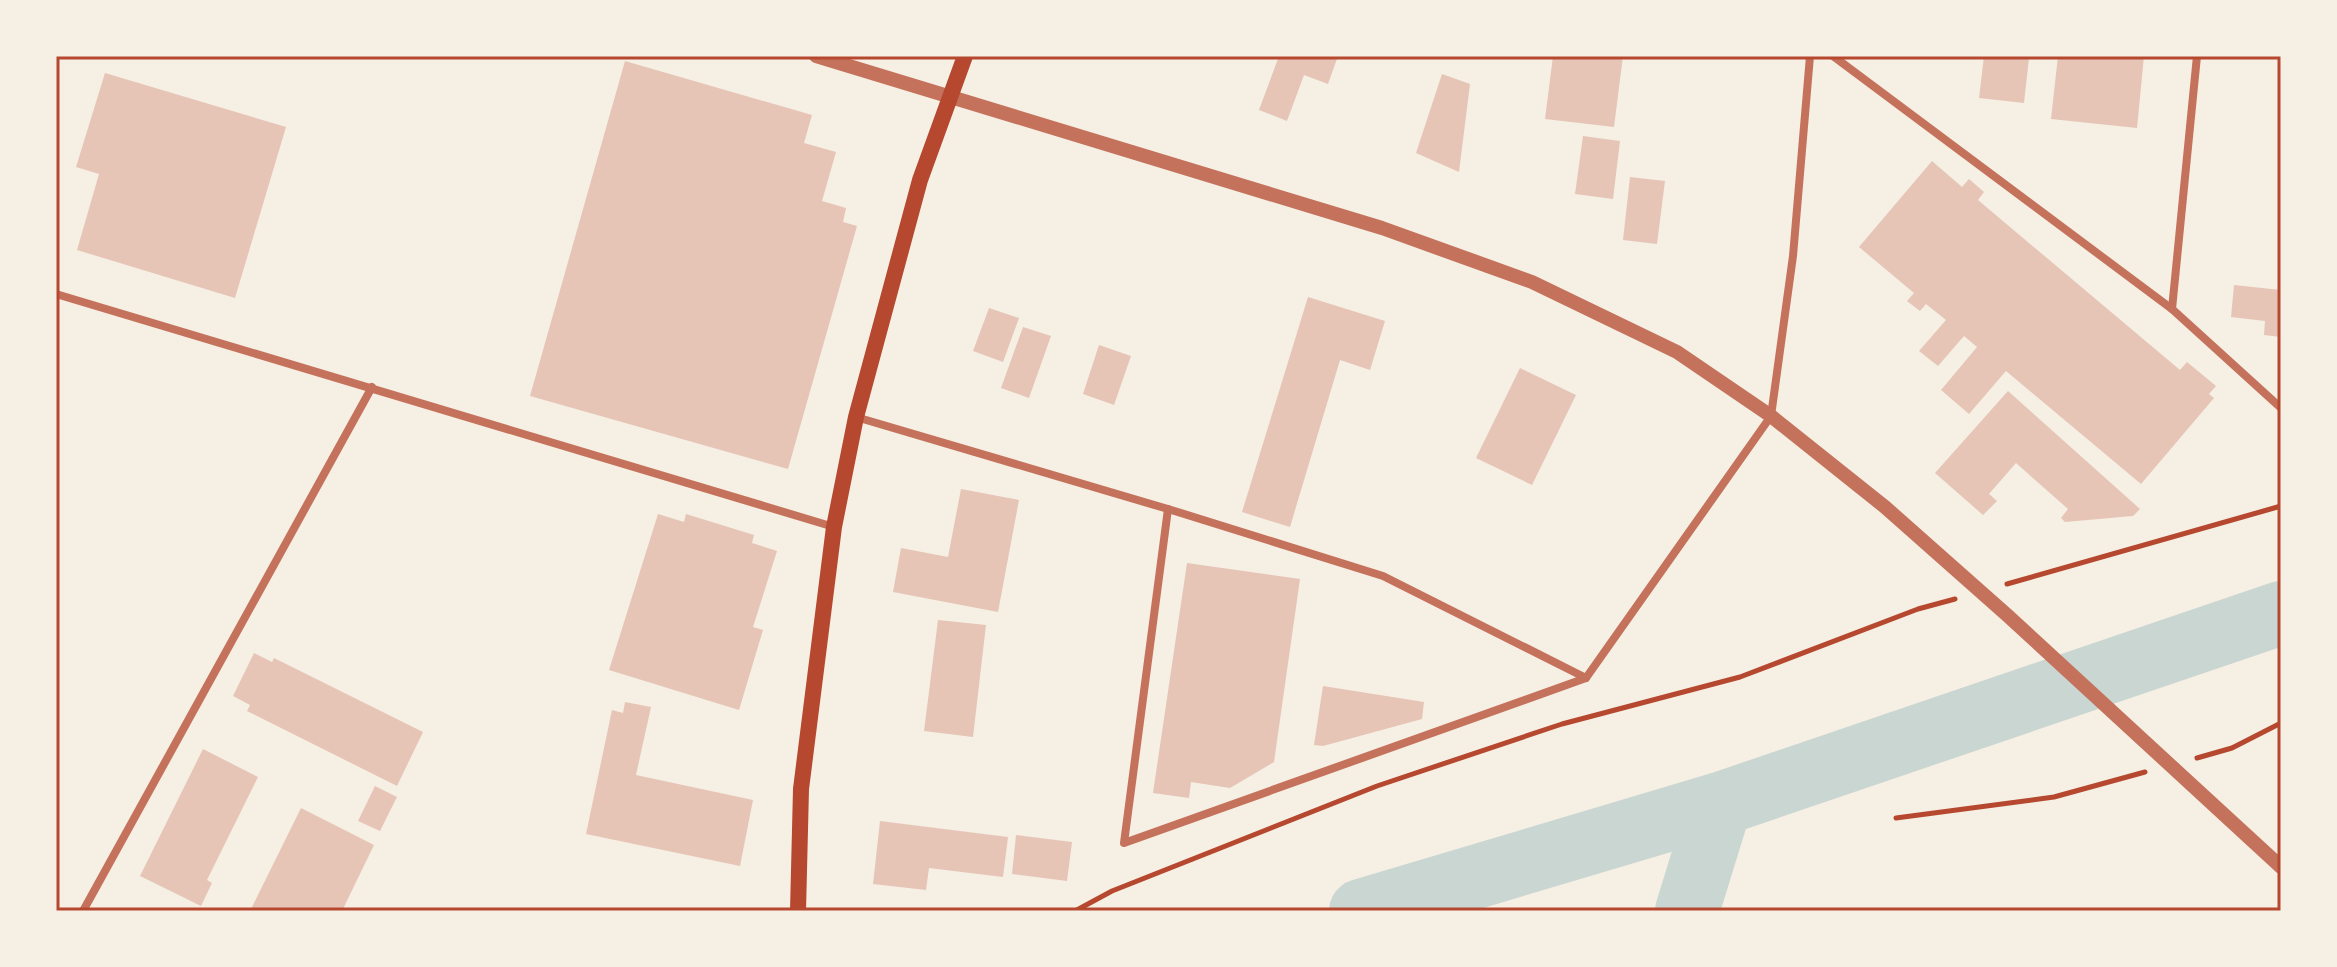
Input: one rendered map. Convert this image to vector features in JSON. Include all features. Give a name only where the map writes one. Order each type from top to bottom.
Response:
[{"type":"main road","points":[[798,911],[801,789],[834,527],[856,417],[920,180],[965,56]]},
{"type":"street","points":[[816,56],[1382,228],[1532,282],[1677,352],[1771,416],[1885,507],[2281,867]]},
{"type":"street","points":[[1168,509],[1124,843],[1586,678],[1771,416],[1793,256],[1810,56]]},
{"type":"street","points":[[1833,56],[2172,309],[2281,408]]},
{"type":"street","points":[[2172,309],[2197,56]]},
{"type":"street","points":[[56,294],[834,527]]},
{"type":"street","points":[[83,911],[372,387]]},
{"type":"street","points":[[856,417],[1383,576],[1586,678]]},
{"type":"path","points":[[1075,911],[1112,891],[1377,786],[1562,724],[1740,677],[1918,609],[2281,506]]},
{"type":"path","points":[[1896,818],[2054,797],[2232,748],[2281,723]]},
{"type":"building","points":[[1279,56],[1338,56],[1328,84],[1304,75],[1287,121],[1259,110]]},
{"type":"building","points":[[1553,56],[1623,56],[1614,127],[1545,119]]},
{"type":"building","points":[[1984,56],[2029,58],[2024,103],[1979,98]]},
{"type":"building","points":[[2058,56],[2144,56],[2137,128],[2051,119]]},
{"type":"building","points":[[625,61],[812,115],[804,143],[836,152],[822,201],[846,208],[843,222],[857,226],[788,469],[530,396]]},
{"type":"building","points":[[105,73],[286,127],[235,298],[77,250],[99,174],[76,167]]},
{"type":"building","points":[[1442,74],[1470,84],[1459,172],[1416,153]]},
{"type":"building","points":[[1583,136],[1620,141],[1613,199],[1575,194]]},
{"type":"building","points":[[1932,161],[1962,187],[1969,179],[1984,192],[1978,200],[2180,370],[2187,362],[2216,386],[2209,394],[2214,398],[2141,484],[2006,371],[1969,414],[1941,390],[1977,347],[1964,336],[1938,366],[1919,351],[1946,320],[1926,304],[1920,311],[1907,301],[1914,293],[1859,247]]},
{"type":"building","points":[[1630,177],[1665,181],[1657,244],[1623,240]]},
{"type":"building","points":[[2234,285],[2281,290],[2281,337],[2264,335],[2265,321],[2231,317]]},
{"type":"building","points":[[1308,297],[1385,321],[1370,370],[1340,360],[1290,527],[1242,512]]},
{"type":"building","points":[[989,308],[1019,318],[1003,362],[973,351]]},
{"type":"building","points":[[1023,327],[1051,336],[1029,398],[1001,388]]},
{"type":"building","points":[[1099,345],[1131,356],[1114,405],[1083,394]]},
{"type":"building","points":[[1520,368],[1576,395],[1532,485],[1476,458]]},
{"type":"building","points":[[2008,391],[2140,509],[2133,516],[2065,522],[2061,518],[2068,509],[2016,463],[1989,494],[1997,501],[1983,515],[1935,473]]},
{"type":"building","points":[[961,489],[1019,500],[998,612],[893,592],[901,548],[948,557]]},
{"type":"building","points":[[658,514],[684,522],[686,514],[754,535],[752,543],[777,551],[753,627],[763,630],[739,710],[609,670]]},
{"type":"building","points":[[1187,563],[1300,579],[1274,762],[1230,788],[1191,782],[1189,798],[1153,793]]},
{"type":"building","points":[[938,620],[986,625],[973,737],[924,731]]},
{"type":"building","points":[[254,653],[272,662],[274,658],[423,732],[397,786],[247,711],[250,705],[233,696]]},
{"type":"building","points":[[1323,686],[1424,702],[1422,719],[1323,746],[1314,745]]},
{"type":"building","points":[[625,702],[651,707],[636,775],[753,800],[740,866],[586,834],[612,710],[623,713]]},
{"type":"building","points":[[203,749],[258,777],[207,880],[212,883],[201,906],[140,876]]},
{"type":"building","points":[[375,786],[397,797],[380,831],[358,821]]},
{"type":"building","points":[[301,808],[374,845],[342,911],[250,911]]},
{"type":"building","points":[[880,821],[1008,837],[1003,877],[929,868],[926,890],[873,884]]},
{"type":"building","points":[[1016,835],[1072,842],[1067,881],[1012,874]]},
{"type":"waterway","points":[[1361,911],[1720,804],[2281,613]]},
{"type":"waterway","points":[[1687,911],[1720,804]]}]
